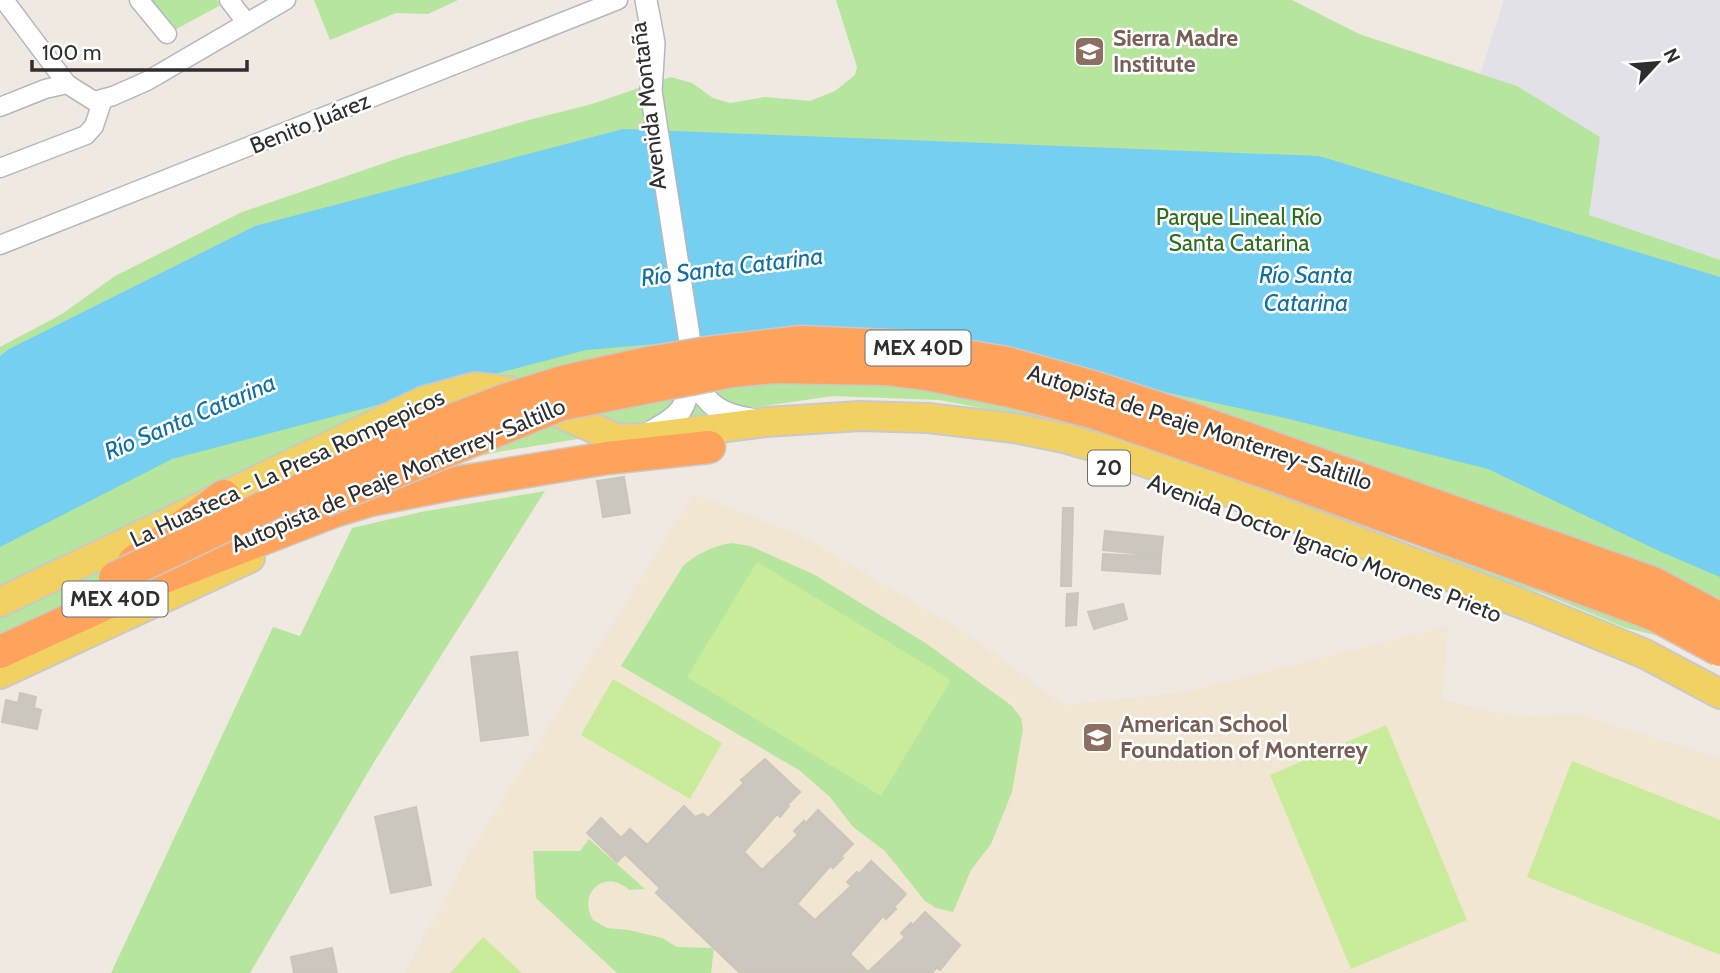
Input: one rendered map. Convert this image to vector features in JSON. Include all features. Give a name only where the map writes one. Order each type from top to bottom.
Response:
[{"type":"highway","name":"Autopista de Peaje Monterrey-Saltillo","points":[[0,631],[426,430],[505,400],[643,364],[801,342],[911,346],[1007,363],[1093,387],[1200,422],[1653,583],[1720,619]]},
{"type":"highway","name":"Autopista de Peaje Monterrey-Saltillo","points":[[164,577],[308,507],[562,404],[731,371],[774,367],[887,369],[1010,391],[1105,417],[1279,477],[1653,614],[1720,650]]},
{"type":"highway","name":"MEX 40D","points":[[0,652],[164,577],[334,511],[401,493],[607,457],[709,447]]},
{"type":"highway","points":[[115,578],[153,546],[224,496]]},
{"type":"main road","name":"La Huasteca - La Presa Rompepicos","points":[[0,602],[424,401],[475,387],[509,391],[629,439]]},
{"type":"main road","name":"Avenida Doctor Ignacio Morones Prieto","points":[[629,439],[766,422],[860,416],[928,418],[1014,428],[1064,438],[1115,452],[1202,482],[1588,630],[1645,654],[1720,694]]},
{"type":"main road","name":"Avenida Doctor Ignacio Morones Prieto","points":[[0,674],[286,542],[366,514],[457,492],[709,447],[795,435],[912,433],[1016,444],[1062,454],[1243,515],[1617,661],[1720,716]]},
{"type":"street","points":[[0,169],[86,135],[94,126],[100,103],[67,84],[4,0]]},
{"type":"street","points":[[139,0],[167,34]]},
{"type":"street","points":[[229,0],[246,22]]},
{"type":"street","points":[[98,100],[147,81],[286,0]]},
{"type":"street","name":"Benito Juárez","points":[[0,244],[618,0]]},
{"type":"street","name":"Avenida Montaña","points":[[629,439],[671,421],[686,401],[692,382],[646,90],[643,43],[633,0]]},
{"type":"street","points":[[646,0],[654,43],[646,90]]},
{"type":"street","points":[[0,107],[45,89],[67,84]]},
{"type":"street","points":[[692,382],[704,397],[727,415],[766,422]]},
{"type":"shaded area","points":[[1504,0],[1720,0],[1720,273],[1446,178]]},
{"type":"shaded area","name":"American School Foundation of Monterrey","points":[[694,494],[802,536],[969,635],[1063,705],[1181,693],[1448,626],[1442,700],[1513,716],[1580,715],[1720,758],[1720,973],[405,973],[470,853]]},
{"type":"green space","points":[[139,0],[217,0],[221,5],[167,34]]},
{"type":"green space","points":[[314,0],[458,0],[428,14],[396,13],[330,40]]},
{"type":"green space","name":"Parque Lineal Río Santa Catarina","points":[[836,0],[1292,0],[1359,34],[1517,86],[1600,137],[1589,215],[1720,260],[1720,663],[1680,641],[1626,628],[1544,594],[1478,573],[1408,541],[1171,449],[1089,428],[939,400],[833,396],[729,411],[665,425],[503,451],[391,475],[0,649],[0,347],[62,314],[115,276],[242,212],[402,157],[592,104],[671,77],[692,83],[713,98],[730,103],[765,97],[810,101],[835,91],[855,75],[857,67]]},
{"type":"green space","points":[[545,491],[374,762],[250,973],[111,973],[273,627],[300,636],[352,528],[421,512]]},
{"type":"green space","points":[[731,543],[750,546],[815,575],[927,644],[1012,706],[1021,718],[1023,729],[1012,792],[991,844],[971,870],[953,912],[936,908],[925,901],[885,851],[853,827],[830,797],[799,770],[621,666],[683,566],[705,551]]},
{"type":"green space","points":[[757,562],[951,680],[881,796],[687,677]]},
{"type":"green space","points":[[613,679],[722,743],[690,799],[581,735]]},
{"type":"green space","points":[[1386,725],[1467,920],[1351,969],[1270,775]]},
{"type":"green space","points":[[1572,761],[1720,820],[1720,955],[1527,877]]},
{"type":"green space","points":[[589,839],[645,889],[629,890],[611,882],[596,887],[588,901],[593,920],[607,928],[662,938],[677,947],[714,948],[711,973],[617,973],[536,898],[533,851],[580,851]]},
{"type":"green space","points":[[483,937],[522,973],[450,973]]},
{"type":"water","name":"Río Santa Catarina","points":[[623,129],[1319,156],[1720,277],[1720,577],[1659,551],[1488,469],[1285,418],[969,350],[784,333],[586,350],[172,459],[0,547],[0,356],[9,349],[255,226]]},
{"type":"building","points":[[624,477],[630,513],[603,517],[597,481]]},
{"type":"building","points":[[1063,508],[1073,508],[1071,586],[1061,586]]},
{"type":"building","points":[[1105,531],[1163,537],[1161,556],[1103,550]]},
{"type":"building","points":[[1103,554],[1161,557],[1160,574],[1102,570]]},
{"type":"building","points":[[1078,593],[1076,625],[1066,626],[1067,594]]},
{"type":"building","points":[[1123,604],[1127,619],[1094,629],[1088,612]]},
{"type":"building","points":[[517,652],[528,735],[481,741],[471,657]]},
{"type":"building","points":[[20,693],[36,697],[34,708],[41,710],[37,729],[2,722],[6,700],[18,703]]},
{"type":"building","points":[[765,759],[800,792],[780,817],[777,814],[744,852],[762,870],[798,835],[794,831],[818,810],[853,844],[841,856],[843,858],[833,868],[830,866],[797,904],[815,920],[851,886],[847,882],[871,861],[906,894],[894,907],[896,909],[886,919],[883,916],[850,954],[868,972],[905,937],[901,933],[925,912],[960,945],[940,970],[937,967],[932,973],[740,973],[656,893],[660,888],[625,854],[617,862],[587,833],[601,818],[621,838],[630,829],[647,845],[684,806],[695,817],[703,814],[708,818],[744,783],[741,780]]},
{"type":"building","points":[[416,807],[431,885],[391,893],[375,817]]},
{"type":"building","points":[[332,948],[337,973],[294,973],[291,957]]},
{"type":"place","name":"Sierra Madre Institute","points":[[1090,51]]},
{"type":"place","name":"American School Foundation of Monterrey","points":[[1097,737]]}]
